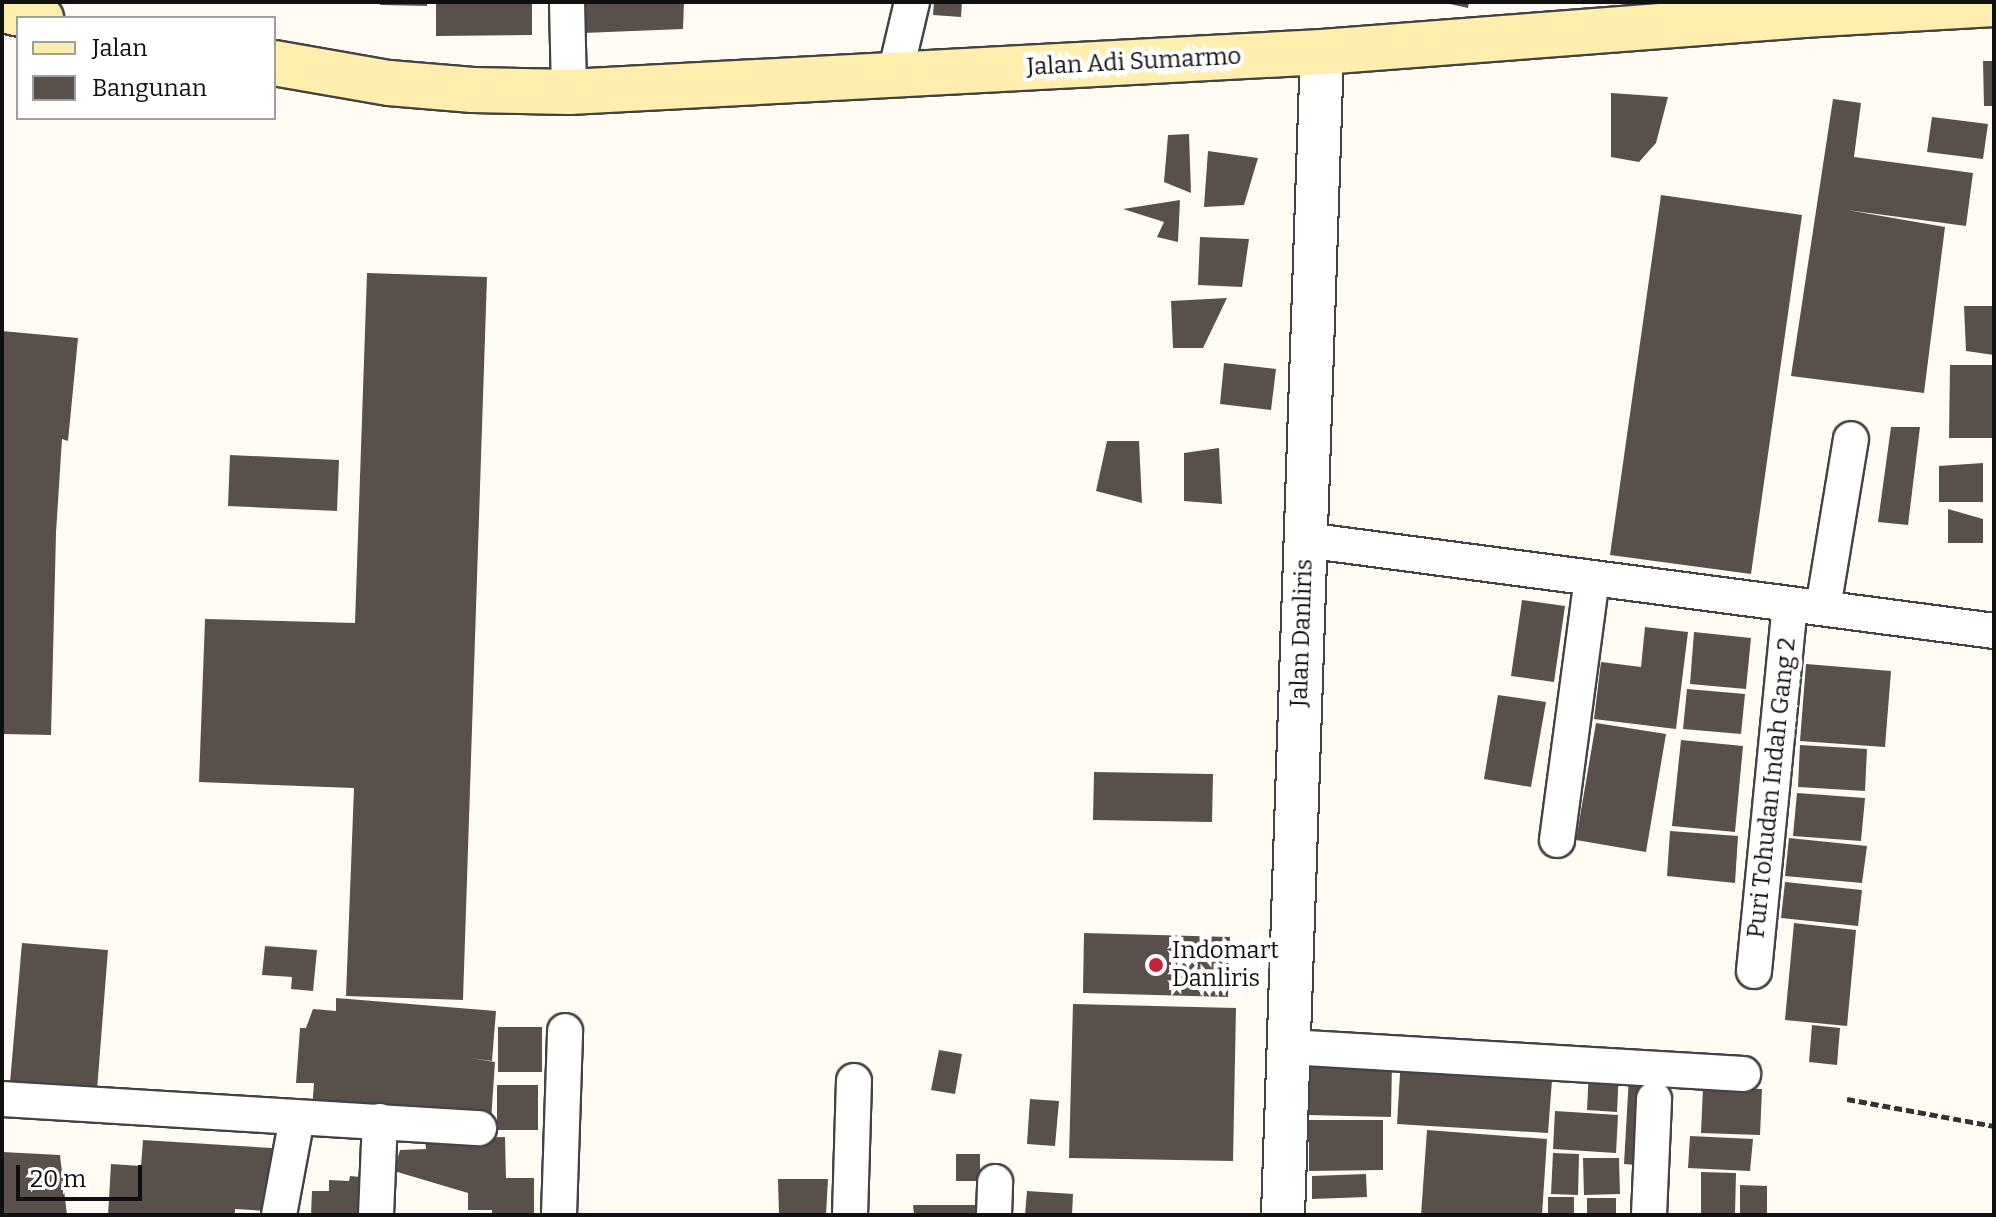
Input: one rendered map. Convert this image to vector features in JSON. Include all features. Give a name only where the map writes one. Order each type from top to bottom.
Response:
[{"type":"main road","name":"Jalan Adi Sumarmo","points":[[276,63],[389,83],[473,90],[569,92],[1322,52],[1804,15],[1994,4]]},
{"type":"main road","points":[[2,10],[31,16]]},
{"type":"street","points":[[567,2],[569,92]]},
{"type":"street","points":[[895,74],[912,2]]},
{"type":"street","name":"Jalan Danliris","points":[[1283,1215],[1322,52]]},
{"type":"street","name":"Puri Tohudan Indah Gang 2","points":[[1754,971],[1806,606],[1851,439]]},
{"type":"street","points":[[1305,540],[1994,629]]},
{"type":"street","points":[[1557,840],[1592,578]]},
{"type":"street","points":[[559,1215],[565,1031]]},
{"type":"street","points":[[1289,1047],[1743,1074]]},
{"type":"street","points":[[850,1215],[854,1081]]},
{"type":"street","points":[[2,1099],[479,1128]]},
{"type":"street","points":[[1649,1215],[1654,1099]]},
{"type":"street","points":[[279,1215],[297,1118]]},
{"type":"street","points":[[376,1215],[380,1121]]},
{"type":"path","points":[[1847,1099],[1994,1126]]},
{"type":"building","points":[[380,2],[427,2],[427,6],[380,5]]},
{"type":"building","points":[[436,2],[532,2],[532,35],[436,36]]},
{"type":"building","points":[[582,2],[684,2],[683,29],[583,33]]},
{"type":"building","points":[[934,2],[962,2],[961,17],[933,15]]},
{"type":"building","points":[[1441,2],[1469,2],[1468,8]]},
{"type":"building","points":[[1983,61],[1994,61],[1994,106],[1984,106]]},
{"type":"building","points":[[1611,93],[1668,97],[1656,143],[1639,162],[1611,157]]},
{"type":"building","points":[[1833,99],[1861,103],[1854,157],[1973,173],[1966,226],[1847,210],[1945,227],[1924,393],[1791,376]]},
{"type":"building","points":[[1932,117],[1988,124],[1983,159],[1927,152]]},
{"type":"building","points":[[1189,134],[1191,193],[1164,182],[1168,135]]},
{"type":"building","points":[[1208,151],[1258,158],[1244,205],[1204,207]]},
{"type":"building","points":[[1661,195],[1802,215],[1751,574],[1610,555]]},
{"type":"building","points":[[1180,200],[1178,242],[1157,237],[1164,222],[1123,209]]},
{"type":"building","points":[[1200,237],[1249,239],[1242,287],[1198,285]]},
{"type":"building","points":[[367,273],[487,277],[463,1000],[346,996],[354,788],[199,782],[205,619],[355,623]]},
{"type":"building","points":[[1227,298],[1203,348],[1173,348],[1171,301]]},
{"type":"building","points":[[1964,306],[1994,306],[1994,355],[1966,351]]},
{"type":"building","points":[[2,331],[78,338],[68,441],[62,439],[56,533],[51,735],[2,734]]},
{"type":"building","points":[[1224,363],[1276,369],[1271,410],[1220,404]]},
{"type":"building","points":[[1950,365],[1994,365],[1994,438],[1949,438]]},
{"type":"building","points":[[1891,427],[1920,427],[1908,525],[1878,522]]},
{"type":"building","points":[[1107,441],[1139,441],[1142,503],[1096,491]]},
{"type":"building","points":[[1219,448],[1222,504],[1184,501],[1184,453]]},
{"type":"building","points":[[230,455],[339,460],[337,511],[228,506]]},
{"type":"building","points":[[1983,463],[1983,502],[1939,502],[1939,466]]},
{"type":"building","points":[[1948,509],[1983,519],[1983,543],[1948,543]]},
{"type":"building","points":[[1522,600],[1565,606],[1554,682],[1511,676]]},
{"type":"building","points":[[1645,627],[1688,632],[1676,729],[1594,719],[1601,662],[1641,667]]},
{"type":"building","points":[[1694,632],[1751,638],[1746,689],[1690,684]]},
{"type":"building","points":[[1806,664],[1891,671],[1885,747],[1800,741]]},
{"type":"building","points":[[1687,689],[1745,694],[1741,734],[1683,729]]},
{"type":"building","points":[[1498,695],[1546,702],[1531,787],[1484,779]]},
{"type":"building","points":[[1596,723],[1666,734],[1646,852],[1576,840]]},
{"type":"building","points":[[1681,740],[1743,746],[1735,832],[1672,826]]},
{"type":"building","points":[[1800,745],[1867,749],[1865,791],[1798,787]]},
{"type":"building","points":[[1094,772],[1213,774],[1212,822],[1093,820]]},
{"type":"building","points":[[1797,793],[1865,798],[1861,841],[1793,836]]},
{"type":"building","points":[[1670,831],[1738,836],[1735,883],[1667,876]]},
{"type":"building","points":[[1789,838],[1867,846],[1862,883],[1785,876]]},
{"type":"building","points":[[1785,882],[1862,890],[1858,926],[1781,918]]},
{"type":"building","points":[[1794,923],[1856,930],[1847,1026],[1785,1020]]},
{"type":"building","name":"Indomart Danliris","points":[[1084,933],[1230,937],[1228,997],[1083,993]]},
{"type":"building","points":[[22,943],[108,950],[97,1090],[10,1083]]},
{"type":"building","points":[[265,946],[317,950],[313,991],[291,989],[292,977],[262,975]]},
{"type":"building","points":[[336,998],[496,1011],[492,1061],[470,1058],[495,1062],[491,1121],[312,1110],[314,1083],[296,1083],[300,1028],[306,1028],[313,1009],[336,1011]]},
{"type":"building","points":[[1073,1004],[1236,1008],[1233,1161],[1069,1158]]},
{"type":"building","points":[[1812,1025],[1840,1028],[1837,1065],[1809,1062]]},
{"type":"building","points":[[498,1027],[542,1027],[542,1072],[498,1072]]},
{"type":"building","points":[[939,1050],[962,1054],[955,1094],[931,1090]]},
{"type":"building","points":[[1401,1057],[1553,1067],[1548,1133],[1397,1124]]},
{"type":"building","points":[[1308,1061],[1392,1063],[1391,1117],[1307,1115]]},
{"type":"building","points":[[1589,1069],[1619,1070],[1617,1112],[1587,1110]]},
{"type":"building","points":[[1629,1076],[1652,1078],[1647,1166],[1624,1164]]},
{"type":"building","points":[[497,1085],[538,1085],[538,1130],[497,1130]]},
{"type":"building","points":[[1703,1087],[1762,1089],[1760,1135],[1701,1133]]},
{"type":"building","points":[[1030,1099],[1059,1101],[1055,1146],[1027,1144]]},
{"type":"building","points":[[1555,1111],[1618,1115],[1616,1153],[1553,1149]]},
{"type":"building","points":[[1309,1120],[1383,1120],[1383,1170],[1309,1171]]},
{"type":"building","points":[[1427,1130],[1547,1139],[1542,1215],[1421,1215]]},
{"type":"building","points":[[1690,1136],[1753,1139],[1750,1171],[1688,1168]]},
{"type":"building","points":[[505,1137],[506,1178],[534,1178],[534,1215],[492,1215],[492,1210],[468,1210],[468,1193],[394,1171],[400,1150],[426,1149],[425,1139]]},
{"type":"building","points":[[143,1140],[272,1148],[268,1211],[235,1209],[235,1215],[108,1215],[111,1164],[141,1166]]},
{"type":"building","points":[[2,1152],[60,1155],[67,1215],[2,1215]]},
{"type":"building","points":[[1553,1153],[1579,1154],[1578,1195],[1551,1194]]},
{"type":"building","points":[[956,1154],[980,1154],[980,1181],[956,1181]]},
{"type":"building","points":[[1583,1158],[1619,1158],[1620,1194],[1584,1195]]},
{"type":"building","points":[[1701,1172],[1736,1173],[1735,1215],[1701,1215]]},
{"type":"building","points":[[1366,1174],[1367,1197],[1312,1199],[1312,1176]]},
{"type":"building","points":[[350,1176],[371,1178],[369,1215],[311,1215],[312,1191],[329,1191],[329,1180],[349,1181]]},
{"type":"building","points":[[778,1179],[828,1179],[826,1215],[779,1215]]},
{"type":"building","points":[[1740,1185],[1767,1186],[1767,1215],[1740,1215]]},
{"type":"building","points":[[1027,1191],[1073,1194],[1072,1215],[1025,1215]]},
{"type":"building","points":[[1548,1197],[1574,1197],[1574,1215],[1548,1215]]},
{"type":"building","points":[[1587,1198],[1616,1198],[1616,1215],[1587,1215]]},
{"type":"building","points":[[913,1205],[989,1205],[989,1215],[914,1215]]},
{"type":"place","name":"Indomart Danliris","points":[[1156,965]]}]
